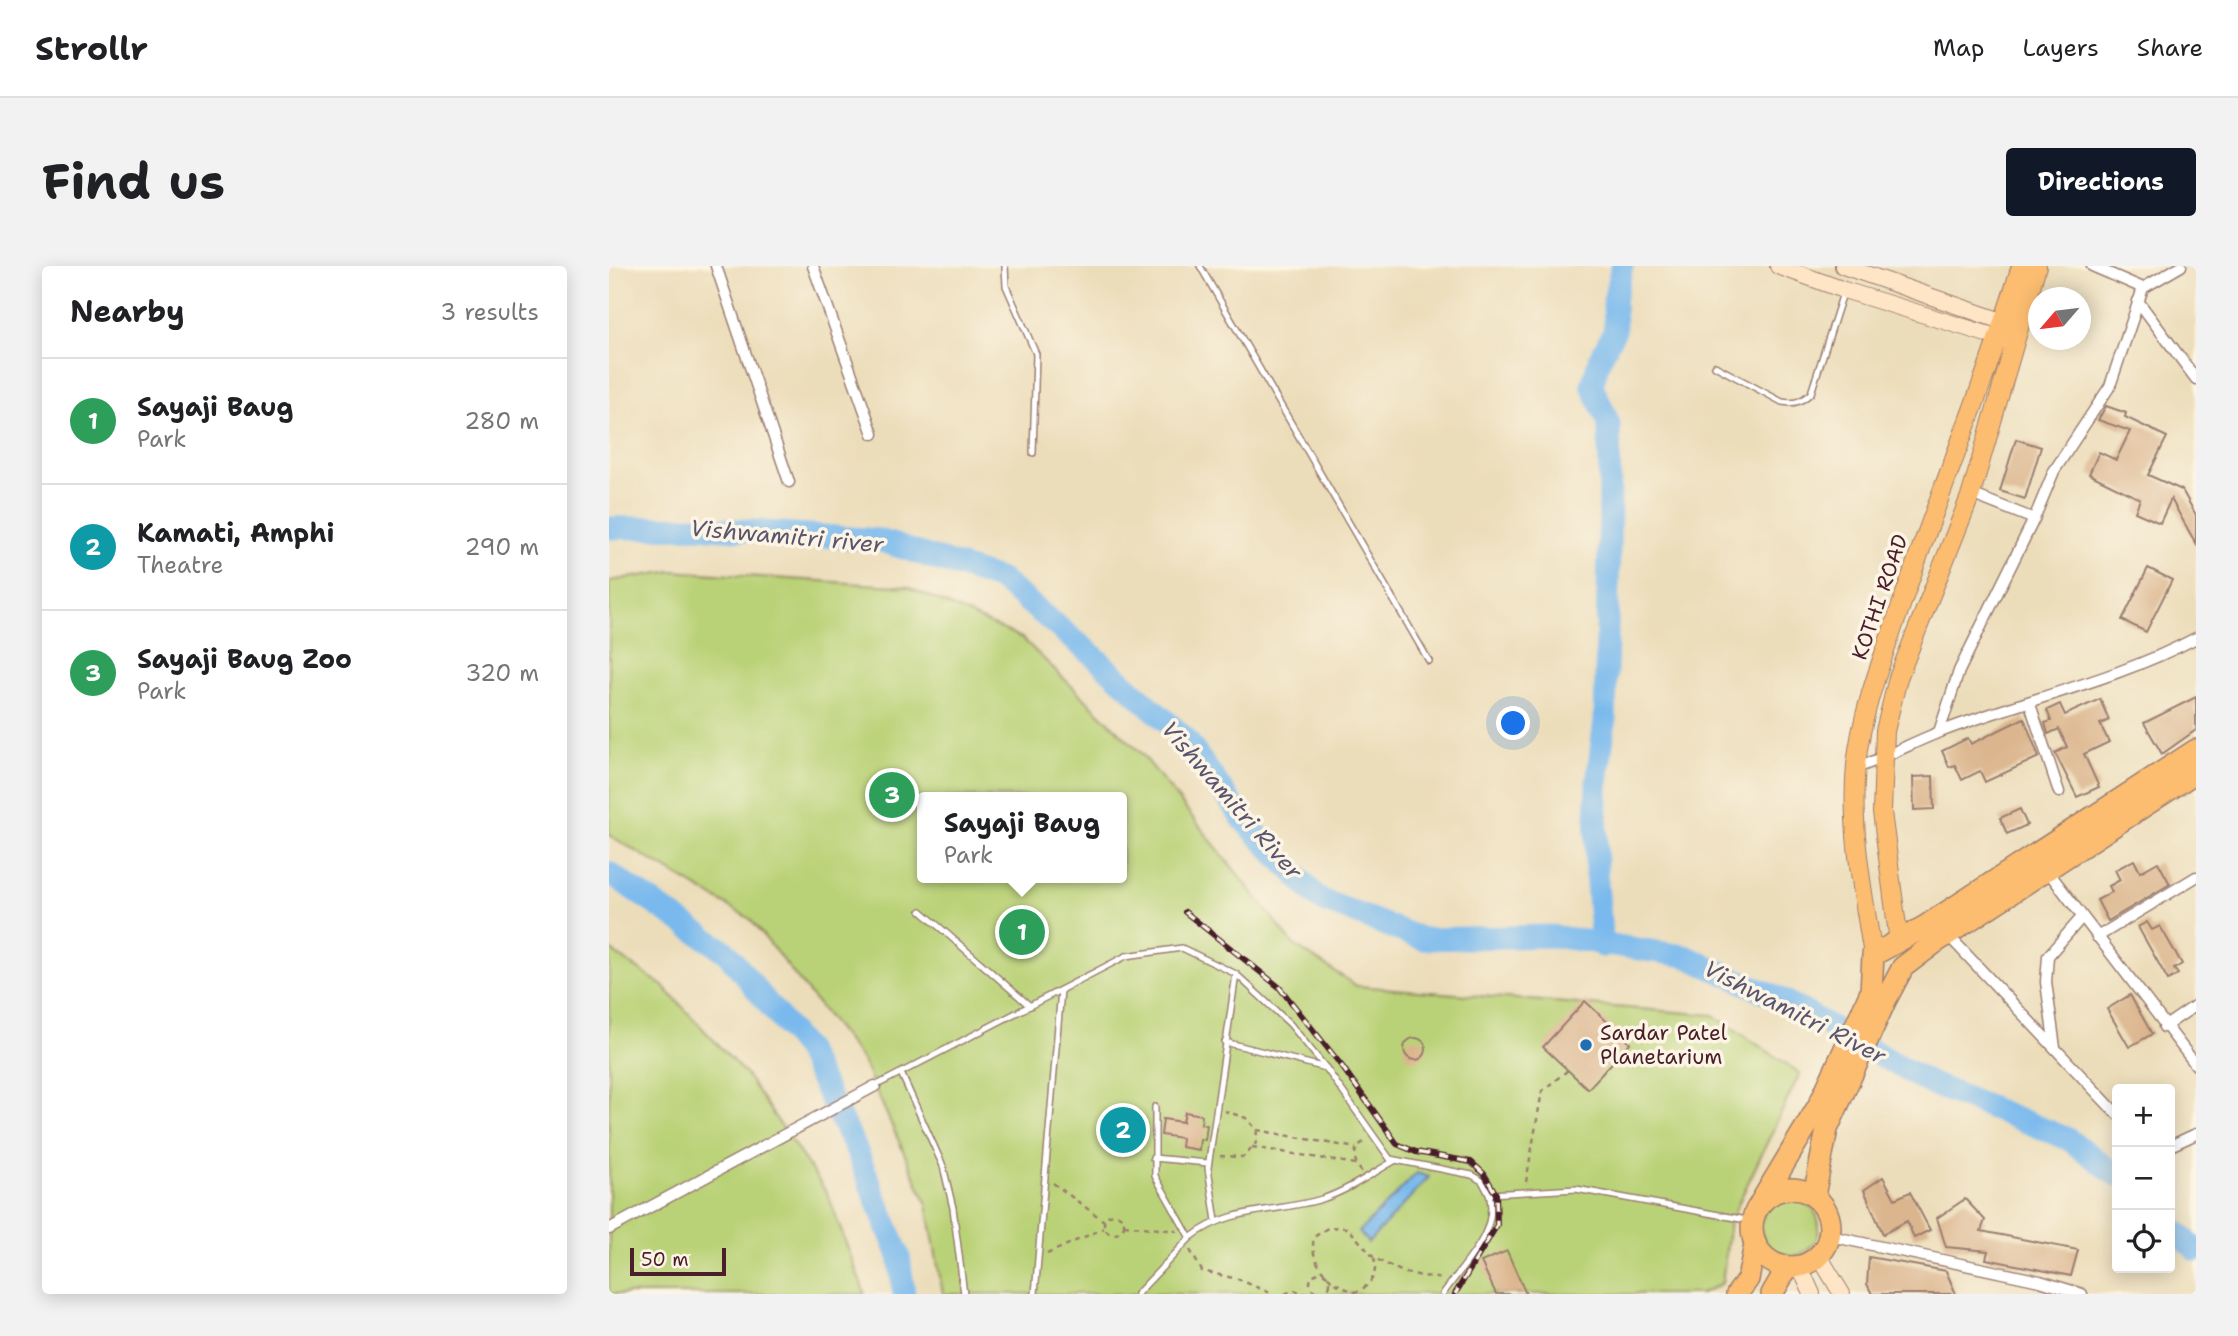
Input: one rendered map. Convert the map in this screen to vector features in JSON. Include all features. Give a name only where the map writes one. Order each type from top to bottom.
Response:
[{"type":"highway","points":[[1877,990],[1873,956],[1899,942],[2196,750]]},
{"type":"highway","points":[[1737,1294],[1748,1279],[1755,1245],[1752,1221],[1761,1202],[1827,1108],[1877,990],[1947,934],[2196,772]]},
{"type":"highway","points":[[1899,942],[1903,967]]},
{"type":"highway","points":[[1814,1196],[1827,1108]]},
{"type":"highway","points":[[1761,1202],[1781,1190],[1804,1191],[1814,1196],[1828,1214],[1830,1236],[1819,1256],[1794,1268],[1772,1294]]},
{"type":"highway","points":[[1755,1245],[1774,1264],[1794,1268]]},
{"type":"main road","name":"KOTHI ROAD","points":[[1899,942],[1885,851],[1885,732],[1898,678],[1971,494],[2009,332],[2021,266]]},
{"type":"main road","name":"KOTHI ROAD","points":[[1873,956],[1856,837],[1856,768],[1860,739],[1875,680],[2036,266]]},
{"type":"street","points":[[716,266],[789,482]]},
{"type":"street","points":[[813,266],[873,434]]},
{"type":"street","points":[[1778,266],[1844,290],[2009,332]]},
{"type":"street","points":[[1843,266],[2009,332]]},
{"type":"street","points":[[2092,266],[2143,288]]},
{"type":"street","points":[[1939,732],[1959,671],[2034,519],[2054,471],[2110,386],[2143,288],[2181,266]]},
{"type":"street","points":[[2139,301],[2196,379]]},
{"type":"street","points":[[1971,494],[2034,519]]},
{"type":"street","points":[[1856,768],[1939,732],[2030,704],[2166,654],[2196,638]]},
{"type":"street","points":[[2030,704],[2059,792]]},
{"type":"street","points":[[2047,870],[2164,1027],[2196,1065]]},
{"type":"street","points":[[2097,937],[2196,877]]},
{"type":"street","points":[[2055,1048],[2046,982],[2048,956],[2082,917]]},
{"type":"street","points":[[1947,934],[2112,1109]]},
{"type":"street","points":[[2164,1027],[2196,1005]]},
{"type":"street","points":[[609,1229],[875,1086]]},
{"type":"street","points":[[2175,1144],[2196,1134]]},
{"type":"street","points":[[1830,1236],[2040,1281],[2082,1294]]},
{"type":"street","points":[[1819,1256],[1842,1294]]},
{"type":"street","points":[[1794,1268],[1812,1294]]},
{"type":"lane","points":[[1005,266],[1006,286],[1036,354],[1033,453]]},
{"type":"lane","points":[[1200,266],[1429,661]]},
{"type":"lane","points":[[1715,366],[1782,402],[1794,404],[1804,399],[1811,393],[1844,290]]},
{"type":"lane","points":[[921,911],[1030,1006]]},
{"type":"lane","points":[[875,1086],[1126,956],[1182,948],[1236,974],[1290,1024],[1326,1068],[1372,1138],[1394,1161],[1472,1175],[1482,1181],[1493,1207],[1492,1224],[1443,1294]]},
{"type":"lane","points":[[1216,1222],[1208,1163],[1236,974]]},
{"type":"lane","points":[[1035,1294],[1061,990]]},
{"type":"lane","points":[[1225,1042],[1326,1068]]},
{"type":"lane","points":[[901,1073],[943,1166],[964,1294]]},
{"type":"lane","points":[[1154,1107],[1155,1176],[1188,1238]]},
{"type":"lane","points":[[1153,1158],[1208,1163]]},
{"type":"lane","points":[[1137,1294],[1188,1238],[1216,1222],[1249,1210],[1322,1199],[1394,1161]]},
{"type":"lane","points":[[1489,1194],[1576,1189],[1752,1221]]},
{"type":"path","points":[[1524,1192],[1542,1091],[1568,1070]]},
{"type":"path","points":[[1216,1109],[1247,1118],[1257,1130],[1356,1148],[1372,1138]]},
{"type":"path","points":[[1210,1154],[1232,1159],[1243,1157],[1252,1147],[1257,1130]]},
{"type":"path","points":[[1252,1147],[1356,1164]]},
{"type":"path","points":[[1356,1148],[1356,1164],[1366,1177]]},
{"type":"path","points":[[1045,1177],[1104,1221]]},
{"type":"path","points":[[1104,1228],[1104,1221],[1108,1216],[1117,1214],[1124,1225],[1188,1238],[1202,1270],[1238,1279],[1272,1294]]},
{"type":"path","points":[[1104,1228],[1115,1234],[1122,1231],[1124,1225]]},
{"type":"path","points":[[1285,1294],[1294,1290],[1309,1293],[1326,1291],[1330,1282],[1312,1251],[1314,1237],[1329,1227],[1348,1228],[1374,1258],[1405,1273],[1452,1281]]},
{"type":"path","points":[[1038,1257],[1104,1228]]},
{"type":"path","points":[[1309,1293],[1312,1276],[1321,1273],[1337,1285],[1357,1292],[1371,1282],[1375,1273],[1374,1258]]},
{"type":"green space","points":[[672,571],[908,587],[1022,638],[1142,754],[1294,945],[1357,986],[1713,1015],[1800,1073],[1730,1221],[1722,1283],[1701,1294],[943,1294],[927,1204],[863,1061],[750,919],[609,835],[609,581]]},
{"type":"green space","points":[[609,949],[663,986],[746,1075],[827,1193],[865,1294],[609,1294]]},
{"type":"green space","points":[[1790,1198],[1806,1203],[1814,1211],[1819,1227],[1814,1243],[1806,1251],[1790,1256],[1774,1251],[1766,1243],[1761,1227],[1766,1211],[1774,1203]]},
{"type":"water","points":[[1417,1173],[1429,1177],[1368,1243],[1359,1232]]},
{"type":"building","points":[[2106,406],[2126,413],[2125,417],[2167,437],[2148,475],[2182,490],[2196,515],[2196,544],[2171,499],[2160,523],[2135,512],[2140,499],[2089,474],[2099,452],[2116,460],[2130,431],[2098,420]]},
{"type":"building","points":[[2016,439],[2041,447],[2025,499],[2000,491]]},
{"type":"building","points":[[2148,568],[2172,580],[2146,632],[2122,620]]},
{"type":"building","points":[[2196,697],[2196,730],[2162,754],[2144,723]]},
{"type":"building","points":[[2100,699],[2109,720],[2100,724],[2109,742],[2084,754],[2099,787],[2077,797],[2055,753],[2067,747],[2059,729],[2048,734],[2045,723],[2051,721],[2047,710],[2060,704],[2065,715]]},
{"type":"building","points":[[2024,718],[2039,757],[1985,782],[1980,771],[1962,780],[1955,765],[1949,767],[1942,751],[1968,738],[1971,744]]},
{"type":"building","points":[[1933,776],[1934,809],[1914,810],[1913,777]]},
{"type":"building","points":[[2020,809],[2027,825],[2007,834],[2000,818]]},
{"type":"building","points":[[2134,860],[2140,872],[2158,862],[2170,884],[2108,921],[2097,900],[2112,892],[2109,886],[2120,880],[2115,870]]},
{"type":"building","points":[[2147,922],[2152,930],[2160,926],[2182,964],[2174,969],[2178,974],[2168,980],[2138,927]]},
{"type":"building","points":[[2130,995],[2152,1034],[2129,1047],[2107,1009]]},
{"type":"building","name":"Sardar Patel Planetarium","points":[[1585,1001],[1630,1043],[1588,1089],[1543,1047]]},
{"type":"building","points":[[1415,1038],[1423,1041],[1426,1049],[1423,1057],[1415,1060],[1407,1057],[1404,1049],[1407,1041]]},
{"type":"building","points":[[1185,1112],[1202,1115],[1201,1124],[1207,1125],[1205,1140],[1200,1139],[1199,1150],[1181,1147],[1182,1138],[1161,1135],[1163,1119],[1183,1122]]},
{"type":"building","points":[[1883,1177],[1895,1199],[1910,1192],[1930,1230],[1914,1238],[1907,1221],[1883,1234],[1864,1190]]},
{"type":"building","points":[[1965,1199],[1985,1220],[1981,1231],[2078,1250],[2071,1276],[1986,1259],[1988,1251],[1946,1247],[1937,1218]]},
{"type":"building","points":[[1507,1251],[1526,1294],[1496,1294],[1481,1262]]},
{"type":"building","points":[[1869,1257],[1946,1271],[1956,1294],[1872,1294],[1867,1284]]},
{"type":"waterway","points":[[1602,946],[1596,870],[1597,782],[1605,720],[1609,424],[1592,385],[1600,358],[1615,330],[1614,301],[1622,266]]},
{"type":"waterway","name":"Vishwamitri River","points":[[609,528],[696,527],[879,540],[1001,580],[1096,658],[1185,738],[1245,822],[1319,899],[1422,939],[1552,936],[1685,956],[1787,1002],[1929,1083],[2068,1139],[2112,1171]]},
{"type":"waterway","name":"Vishwamitri river","points":[[609,873],[726,952],[805,1049],[856,1149],[899,1256],[904,1294]]},
{"type":"waterway","name":"Vishwamitri River","points":[[2175,1230],[2196,1250]]},
{"type":"railway","points":[[1185,912],[1279,987],[1341,1065],[1397,1144],[1416,1152],[1471,1162],[1484,1174],[1496,1194],[1497,1225],[1455,1294]]},
{"type":"place","name":"Sayaji Baug Zoo","points":[[892,795]]},
{"type":"place","name":"Sayaji Baug","points":[[1022,932]]},
{"type":"place","name":"Sardar Patel Planetarium","points":[[1586,1045]]},
{"type":"place","name":"Kamati, Amphi","points":[[1123,1130]]}]
